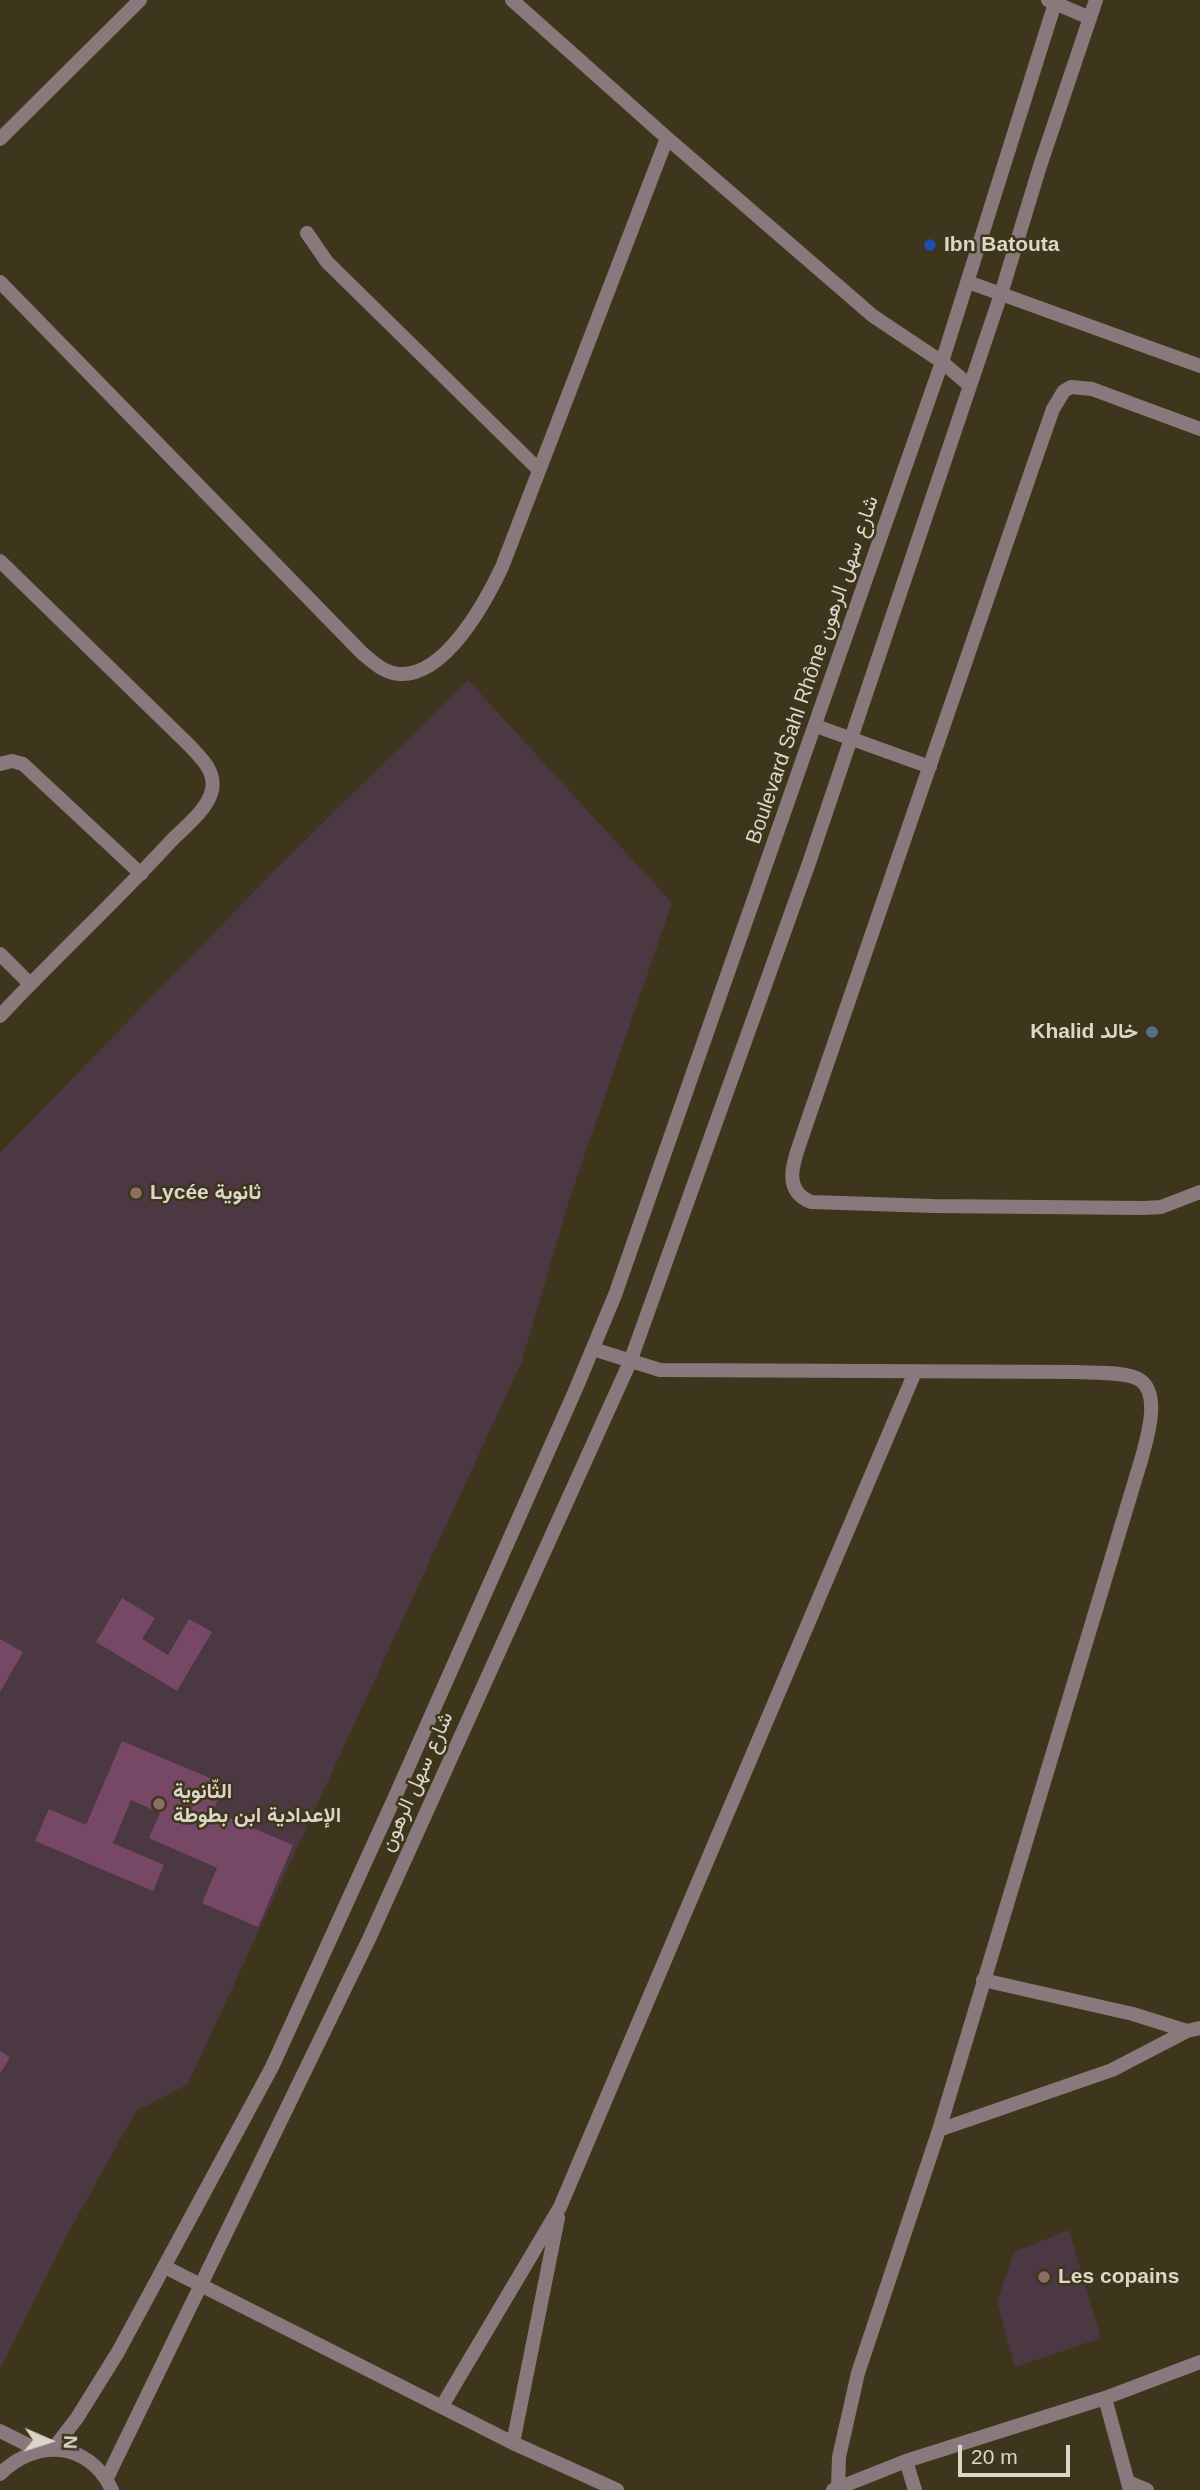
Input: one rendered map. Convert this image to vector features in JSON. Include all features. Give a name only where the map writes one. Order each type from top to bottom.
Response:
[{"type":"street","points":[[0,139],[140,0]]},
{"type":"street","points":[[512,0],[873,316],[942,362],[969,385]]},
{"type":"street","points":[[851,739],[1001,294],[1096,0]]},
{"type":"street","points":[[1053,1],[1090,18]]},
{"type":"street","name":"Boulevard Sahl Rhône شارع سهل الرهون","points":[[593,1349],[615,1295],[942,362],[1053,1]]},
{"type":"street","points":[[0,282],[362,653],[382,669],[397,674],[414,673],[430,666],[461,636],[487,599],[502,567],[667,138]]},
{"type":"street","points":[[307,233],[327,262],[539,470]]},
{"type":"street","points":[[968,282],[1200,366]]},
{"type":"street","points":[[1200,429],[1092,389],[1071,387],[1064,391],[1053,409],[805,1128],[792,1182],[794,1192],[800,1198],[811,1202],[844,1204],[1144,1208],[1161,1207],[1200,1192]]},
{"type":"street","points":[[0,561],[189,745],[210,770],[213,781],[212,794],[141,874],[0,1016]]},
{"type":"street","points":[[816,726],[930,768]]},
{"type":"street","name":"شارع سهل الرهون","points":[[109,2484],[201,2284],[302,2082],[369,1939],[630,1362],[726,1099],[851,739]]},
{"type":"street","points":[[0,764],[12,761],[23,764],[141,874]]},
{"type":"street","points":[[0,954],[30,984]]},
{"type":"street","points":[[593,1349],[660,1370],[1076,1372],[1124,1375],[1140,1380],[1148,1389],[1152,1406],[1142,1458],[939,2130],[858,2373],[839,2457],[836,2489],[906,2461],[1105,2398],[1200,2362]]},
{"type":"street","name":"شارع سهل الرهون","points":[[46,2450],[91,2397],[138,2316],[272,2067],[593,1349]]},
{"type":"street","points":[[442,2406],[560,2207],[915,1372]]},
{"type":"street","points":[[983,1980],[1194,2029]]},
{"type":"street","points":[[939,2130],[1112,2070],[1194,2029]]},
{"type":"street","points":[[513,2443],[560,2207]]},
{"type":"street","points":[[164,2267],[513,2443],[617,2490]]},
{"type":"street","points":[[1105,2398],[1129,2486],[1147,2490]]},
{"type":"street","points":[[0,2431],[46,2450]]},
{"type":"street","points":[[0,2474],[24,2455],[46,2450],[68,2451],[83,2458],[109,2484]]},
{"type":"street","points":[[906,2461],[915,2490]]},
{"type":"shaded area","points":[[468,680],[672,903],[570,1197],[522,1361],[188,2084],[136,2111],[66,2237],[0,2369],[0,1153],[276,869]]},
{"type":"shaded area","name":"Les copains","points":[[1069,2230],[1101,2338],[1015,2367],[997,2302],[1014,2252]]},
{"type":"building","points":[[122,1598],[155,1618],[142,1639],[168,1655],[189,1619],[212,1632],[177,1691],[96,1642]]},
{"type":"building","points":[[0,1639],[23,1652],[0,1692]]},
{"type":"building","points":[[122,1741],[224,1784],[213,1811],[293,1845],[258,1927],[202,1903],[217,1868],[149,1838],[160,1813],[131,1800],[113,1843],[164,1865],[153,1891],[35,1841],[49,1809],[86,1825]]},
{"type":"building","points":[[0,2051],[10,2057],[0,2074]]},
{"type":"place","name":"Ibn Batouta","points":[[930,245]]},
{"type":"place","name":"Khalid خالد","points":[[1152,1032]]},
{"type":"place","name":"Lycée ثانوية","points":[[136,1193]]},
{"type":"place","name":"الثّانوية الإعدادية ابن بطوطة","points":[[159,1804]]},
{"type":"place","name":"Les copains","points":[[1044,2277]]}]
